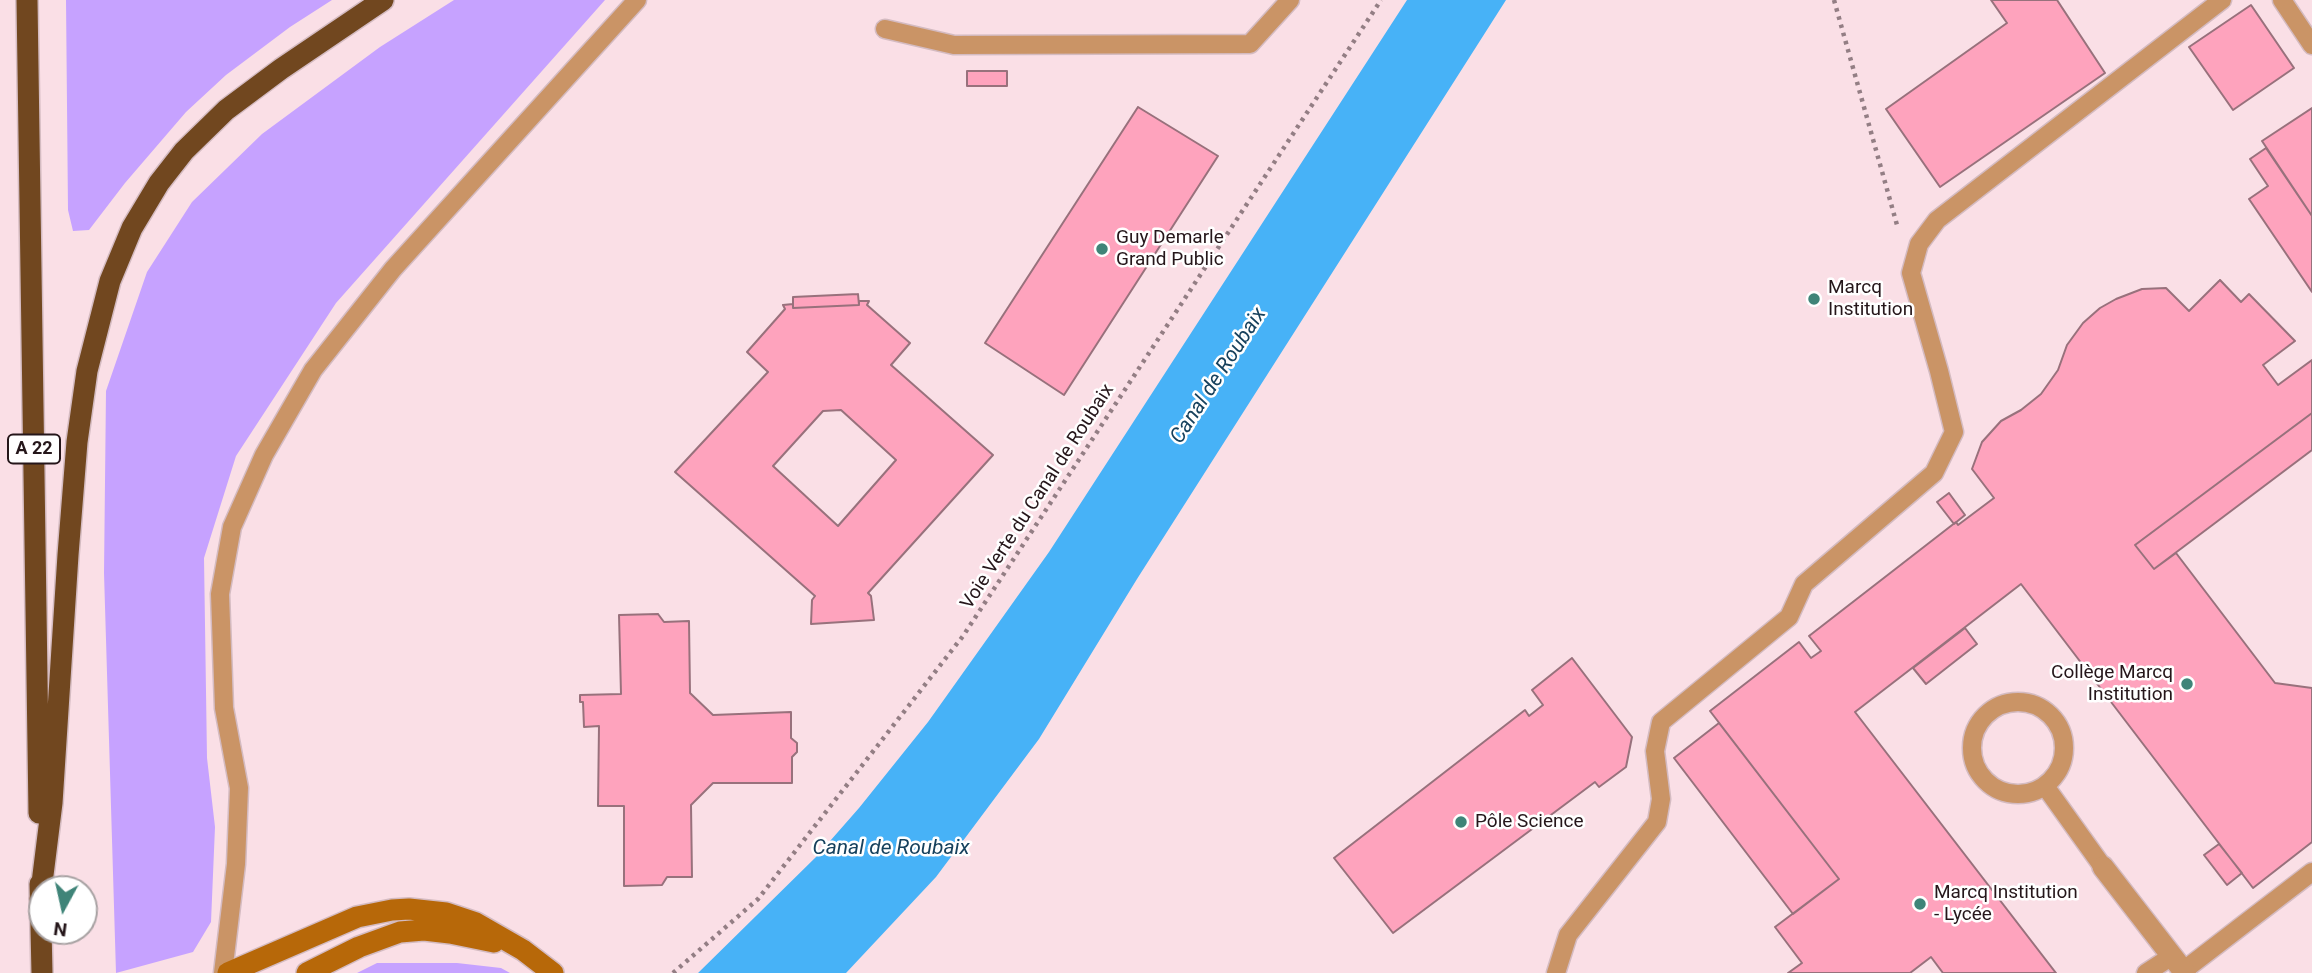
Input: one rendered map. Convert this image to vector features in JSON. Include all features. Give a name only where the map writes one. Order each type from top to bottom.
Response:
[{"type":"highway","name":"A 22","points":[[27,0],[40,875]]},
{"type":"highway","points":[[43,875],[52,803],[77,442],[87,371],[110,281],[132,228],[159,183],[184,151],[226,110],[383,0]]},
{"type":"highway","name":"A 22","points":[[41,945],[41,973]]},
{"type":"street","points":[[2103,867],[2180,967]]},
{"type":"street","points":[[225,973],[357,917],[392,909],[429,910],[459,917],[492,930],[552,973]]},
{"type":"street","points":[[307,973],[359,947],[400,932],[424,930],[472,936],[523,950]]},
{"type":"lane","points":[[225,973],[236,864],[239,788],[224,708],[220,594],[232,527],[264,455],[313,370],[393,269],[637,0]]},
{"type":"lane","points":[[885,29],[954,45],[1250,44],[1290,0]]},
{"type":"lane","points":[[1556,973],[1568,935],[1657,822],[1661,799],[1655,751],[1661,722],[1789,617],[1804,584],[1934,473],[1939,463],[1954,432],[1940,371],[1911,273],[1919,244],[1937,220],[2222,0]]},
{"type":"lane","points":[[2282,0],[2312,45]]},
{"type":"lane","points":[[2007,704],[2029,704],[2049,715],[2057,724],[2062,734],[2063,757],[2060,768],[2045,786],[2024,794],[2012,793],[2001,791],[1982,778],[1972,757],[1972,745],[1979,723],[1986,715],[2007,704]]},
{"type":"lane","points":[[2045,786],[2103,867]]},
{"type":"lane","points":[[2146,973],[2180,967],[2312,872]]},
{"type":"path","name":"Voie Verte du Canal de Roubaix","points":[[673,973],[758,899],[963,636],[1381,0]]},
{"type":"path","points":[[1834,0],[1911,273]]},
{"type":"shaded area","points":[[66,0],[332,0],[290,27],[226,75],[186,112],[89,230],[73,231],[68,210]]},
{"type":"shaded area","points":[[454,0],[605,0],[336,303],[236,456],[204,558],[207,758],[215,827],[211,922],[193,952],[116,973],[104,573],[106,391],[147,272],[192,202],[262,134],[380,47]]},
{"type":"shaded area","points":[[377,963],[457,963],[501,968],[510,973],[357,973]]},
{"type":"water","name":"Canal de Roubaix","points":[[1407,0],[1506,0],[1137,579],[1039,739],[936,877],[846,973],[698,973],[816,857],[928,722],[1049,552]]},
{"type":"building","points":[[1991,0],[2057,0],[2105,73],[1940,187],[1886,109],[2007,23]]},
{"type":"building","points":[[2251,5],[2294,68],[2233,110],[2189,47]]},
{"type":"building","points":[[967,71],[1007,71],[1007,86],[967,86]]},
{"type":"building","name":"Guy Demarle Grand Public","points":[[1138,107],[1218,156],[1064,395],[985,343]]},
{"type":"building","points":[[2312,108],[2312,216],[2262,141]]},
{"type":"building","points":[[2266,148],[2312,216],[2312,292],[2249,199],[2268,186],[2250,159]]},
{"type":"building","points":[[2220,280],[2241,302],[2249,294],[2295,341],[2263,365],[2278,385],[2312,360],[2312,413],[2135,545],[2154,569],[2176,553],[2275,683],[2312,688],[2312,842],[2253,888],[2021,584],[1855,712],[2056,973],[1943,973],[1931,957],[1910,973],[1788,973],[1802,963],[1775,927],[1839,879],[1710,711],[1799,642],[1811,658],[1821,651],[1809,636],[1956,522],[1958,525],[1994,498],[1972,469],[1982,442],[2001,421],[2041,394],[2058,370],[2067,345],[2083,323],[2100,308],[2142,289],[2166,288],[2189,311]]},
{"type":"building","points":[[858,294],[859,305],[793,308],[793,297]]},
{"type":"building","points":[[859,301],[869,301],[867,305],[910,343],[891,365],[993,455],[868,593],[871,596],[874,620],[811,624],[812,600],[815,596],[675,472],[768,372],[747,352],[785,309],[783,305],[793,304],[793,308],[859,305]],"holes":[[[841,410],[896,460],[838,526],[773,466],[823,411]]]},
{"type":"building","points":[[2312,413],[2312,450],[2154,569],[2135,545]]},
{"type":"building","points":[[1949,493],[1965,515],[1954,524],[1937,502]]},
{"type":"building","points":[[658,614],[664,622],[689,621],[690,693],[713,715],[791,712],[791,738],[797,743],[797,752],[792,757],[792,783],[713,783],[691,805],[692,877],[667,877],[662,885],[624,886],[624,806],[598,806],[599,726],[584,727],[583,702],[580,702],[580,695],[621,694],[619,615]]},
{"type":"building","points":[[1965,628],[1977,644],[1926,684],[1913,668]]},
{"type":"building","name":"Pôle Science","points":[[1572,658],[1632,737],[1626,767],[1599,787],[1595,782],[1393,933],[1334,858],[1525,710],[1529,716],[1543,705],[1532,690]]},
{"type":"building","points":[[1719,723],[1839,879],[1793,914],[1674,758]]},
{"type":"building","points":[[2219,844],[2242,873],[2227,885],[2204,855]]},
{"type":"place","name":"Guy Demarle Grand Public","points":[[1102,249]]},
{"type":"place","name":"Marcq Institution","points":[[1814,299]]},
{"type":"place","name":"Collège Marcq Institution","points":[[2187,684]]},
{"type":"place","name":"Pôle Science","points":[[1461,822]]},
{"type":"place","name":"Marcq Institution - Lycée","points":[[1920,904]]}]
